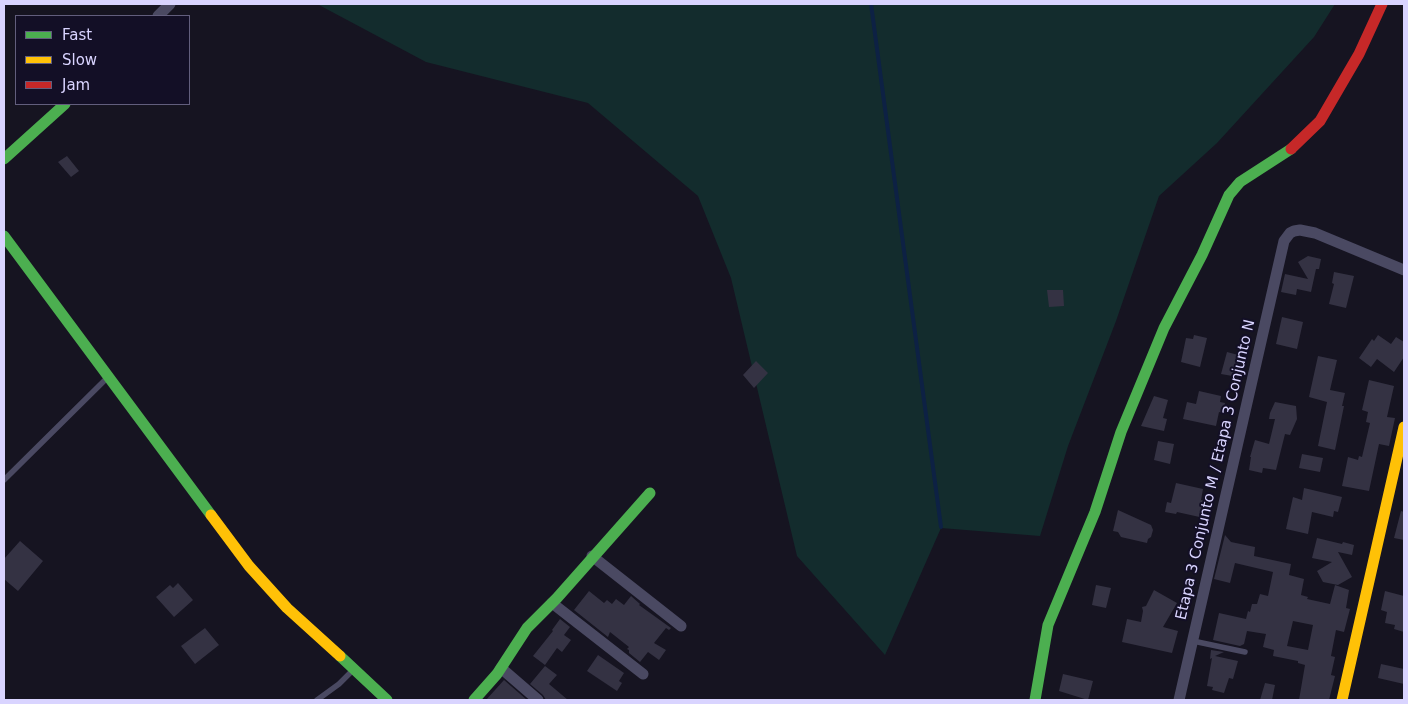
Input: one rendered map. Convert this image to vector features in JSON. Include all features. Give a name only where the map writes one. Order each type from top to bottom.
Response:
[{"type":"street","points":[[159,15],[170,4]]},
{"type":"street","points":[[1035,700],[1038,670],[1048,626],[1095,512],[1121,432],[1164,328],[1202,255],[1221,211],[1229,195],[1240,182],[1287,152],[1320,121],[1359,54],[1382,4]]},
{"type":"street","points":[[4,158],[63,105]]},
{"type":"street","name":"Etapa 3 Conjunto M / Etapa 3 Conjunto N","points":[[1179,700],[1282,245],[1290,233],[1300,230],[1315,233],[1404,270]]},
{"type":"street","points":[[4,236],[249,566],[287,608],[387,700]]},
{"type":"street","points":[[1342,700],[1404,427]]},
{"type":"street","points":[[474,700],[501,668],[523,634],[650,492]]},
{"type":"street","points":[[592,556],[680,626]]},
{"type":"street","points":[[552,603],[643,674]]},
{"type":"street","points":[[501,668],[538,700]]},
{"type":"lane","points":[[4,480],[108,377]]},
{"type":"lane","points":[[1194,640],[1245,652]]},
{"type":"lane","points":[[317,700],[339,684],[353,670]]},
{"type":"green space","points":[[319,4],[1335,4],[1314,37],[1217,143],[1159,196],[1116,321],[1068,446],[1040,536],[941,528],[885,655],[797,556],[731,278],[698,196],[588,103],[426,62]]},
{"type":"building","points":[[67,156],[79,171],[71,177],[58,162]]},
{"type":"building","points":[[1308,256],[1321,259],[1319,269],[1316,269],[1311,292],[1297,289],[1296,295],[1281,292],[1285,274],[1308,279],[1298,262]]},
{"type":"building","points":[[1334,272],[1354,276],[1346,308],[1329,304],[1334,284],[1332,283]]},
{"type":"building","points":[[1047,290],[1063,290],[1064,306],[1049,307]]},
{"type":"building","points":[[1282,317],[1303,322],[1297,349],[1276,344]]},
{"type":"building","points":[[1194,335],[1207,338],[1200,367],[1181,362],[1186,338],[1193,339]]},
{"type":"building","points":[[1378,335],[1391,344],[1396,337],[1404,342],[1404,357],[1394,372],[1377,359],[1371,367],[1359,358],[1372,339],[1374,341]]},
{"type":"building","points":[[1227,352],[1242,356],[1238,377],[1221,374]]},
{"type":"building","points":[[1318,356],[1337,360],[1330,390],[1345,393],[1335,450],[1318,446],[1327,402],[1309,397]]},
{"type":"building","points":[[756,361],[768,373],[754,388],[743,375]]},
{"type":"building","points":[[1369,380],[1394,386],[1387,417],[1395,418],[1389,446],[1379,444],[1369,491],[1342,486],[1348,457],[1358,460],[1359,456],[1362,457],[1370,423],[1366,422],[1368,412],[1362,410]]},
{"type":"building","points":[[1199,391],[1221,396],[1220,402],[1225,403],[1223,413],[1219,412],[1216,426],[1183,419],[1187,402],[1196,404]]},
{"type":"building","points":[[1154,396],[1168,400],[1163,418],[1167,419],[1164,431],[1141,426]]},
{"type":"building","points":[[1275,402],[1296,406],[1297,419],[1290,435],[1285,434],[1276,470],[1263,468],[1262,473],[1249,470],[1250,457],[1255,440],[1269,444],[1275,419],[1269,419]]},
{"type":"building","points":[[1158,441],[1174,444],[1170,464],[1154,460]]},
{"type":"building","points":[[1302,454],[1323,458],[1320,472],[1299,468]]},
{"type":"building","points":[[1176,483],[1203,489],[1201,500],[1205,501],[1204,505],[1207,506],[1204,518],[1177,512],[1176,514],[1165,512],[1167,502],[1171,503]]},
{"type":"building","points":[[1304,488],[1342,497],[1338,512],[1334,511],[1333,517],[1312,512],[1308,534],[1286,529],[1293,497],[1302,500]]},
{"type":"building","points":[[1118,510],[1151,525],[1153,530],[1147,543],[1121,537],[1118,532],[1113,531]]},
{"type":"building","points":[[1401,511],[1404,512],[1404,540],[1394,538]]},
{"type":"building","points":[[1225,535],[1231,542],[1255,547],[1254,556],[1291,564],[1289,575],[1304,579],[1301,595],[1308,597],[1307,599],[1330,604],[1335,585],[1349,590],[1346,608],[1350,609],[1344,632],[1336,630],[1331,656],[1335,657],[1331,675],[1335,676],[1329,700],[1299,700],[1305,665],[1298,663],[1298,661],[1273,656],[1274,650],[1263,647],[1266,634],[1247,631],[1244,644],[1240,646],[1213,640],[1219,613],[1246,619],[1252,604],[1257,604],[1260,594],[1268,596],[1273,572],[1235,563],[1230,583],[1214,579]],"holes":[[[1293,621],[1313,625],[1308,650],[1287,646]]]},
{"type":"building","points":[[1317,538],[1354,545],[1352,555],[1338,552],[1352,577],[1338,585],[1323,582],[1317,571],[1332,562],[1312,558]]},
{"type":"building","points":[[20,541],[43,561],[18,591],[4,579],[4,559]]},
{"type":"building","points":[[178,583],[193,600],[174,617],[156,597],[170,585],[173,588]]},
{"type":"building","points":[[1096,585],[1111,588],[1106,608],[1092,605]]},
{"type":"building","points":[[1154,590],[1177,603],[1163,627],[1178,631],[1172,653],[1122,642],[1127,619],[1141,622],[1142,607],[1146,606]]},
{"type":"building","points":[[589,591],[604,603],[607,600],[612,604],[616,599],[624,605],[631,596],[639,605],[671,628],[669,630],[666,628],[654,643],[666,650],[659,660],[648,652],[640,662],[629,653],[627,649],[629,647],[610,632],[608,637],[574,610]]},
{"type":"building","points":[[1385,591],[1404,596],[1404,632],[1394,629],[1395,625],[1385,623],[1387,612],[1381,610]]},
{"type":"building","points":[[560,619],[570,627],[564,635],[571,640],[562,652],[557,648],[545,665],[533,656]]},
{"type":"building","points":[[205,628],[219,645],[195,664],[181,646]]},
{"type":"building","points":[[1211,650],[1224,652],[1215,656],[1238,661],[1233,679],[1229,678],[1224,693],[1212,690],[1213,687],[1207,686],[1212,658],[1210,659]]},
{"type":"building","points":[[598,655],[624,673],[619,681],[622,683],[617,691],[587,671]]},
{"type":"building","points":[[1381,664],[1404,669],[1404,684],[1378,678]]},
{"type":"building","points":[[545,666],[557,675],[549,684],[568,700],[546,700],[530,684]]},
{"type":"building","points":[[1063,674],[1093,681],[1088,700],[1059,691]]},
{"type":"building","points":[[504,680],[527,700],[486,700]]},
{"type":"building","points":[[1265,683],[1275,685],[1272,700],[1260,700]]},
{"type":"waterway","points":[[871,4],[941,527]]},
{"type":"traffic: fast","points":[[4,159],[64,105]]},
{"type":"traffic: fast","points":[[1035,700],[1048,625],[1095,512],[1121,432],[1164,328],[1202,255],[1229,195],[1240,182],[1291,149]]},
{"type":"traffic: fast","points":[[4,236],[211,515]]},
{"type":"traffic: fast","points":[[474,700],[497,674],[527,628],[557,598],[650,493]]},
{"type":"traffic: fast","points":[[340,656],[387,700]]},
{"type":"traffic: slow","points":[[1342,700],[1404,427]]},
{"type":"traffic: slow","points":[[211,515],[249,566],[287,608],[340,656]]},
{"type":"traffic: jam","points":[[1291,149],[1320,121],[1359,54],[1382,4]]}]
